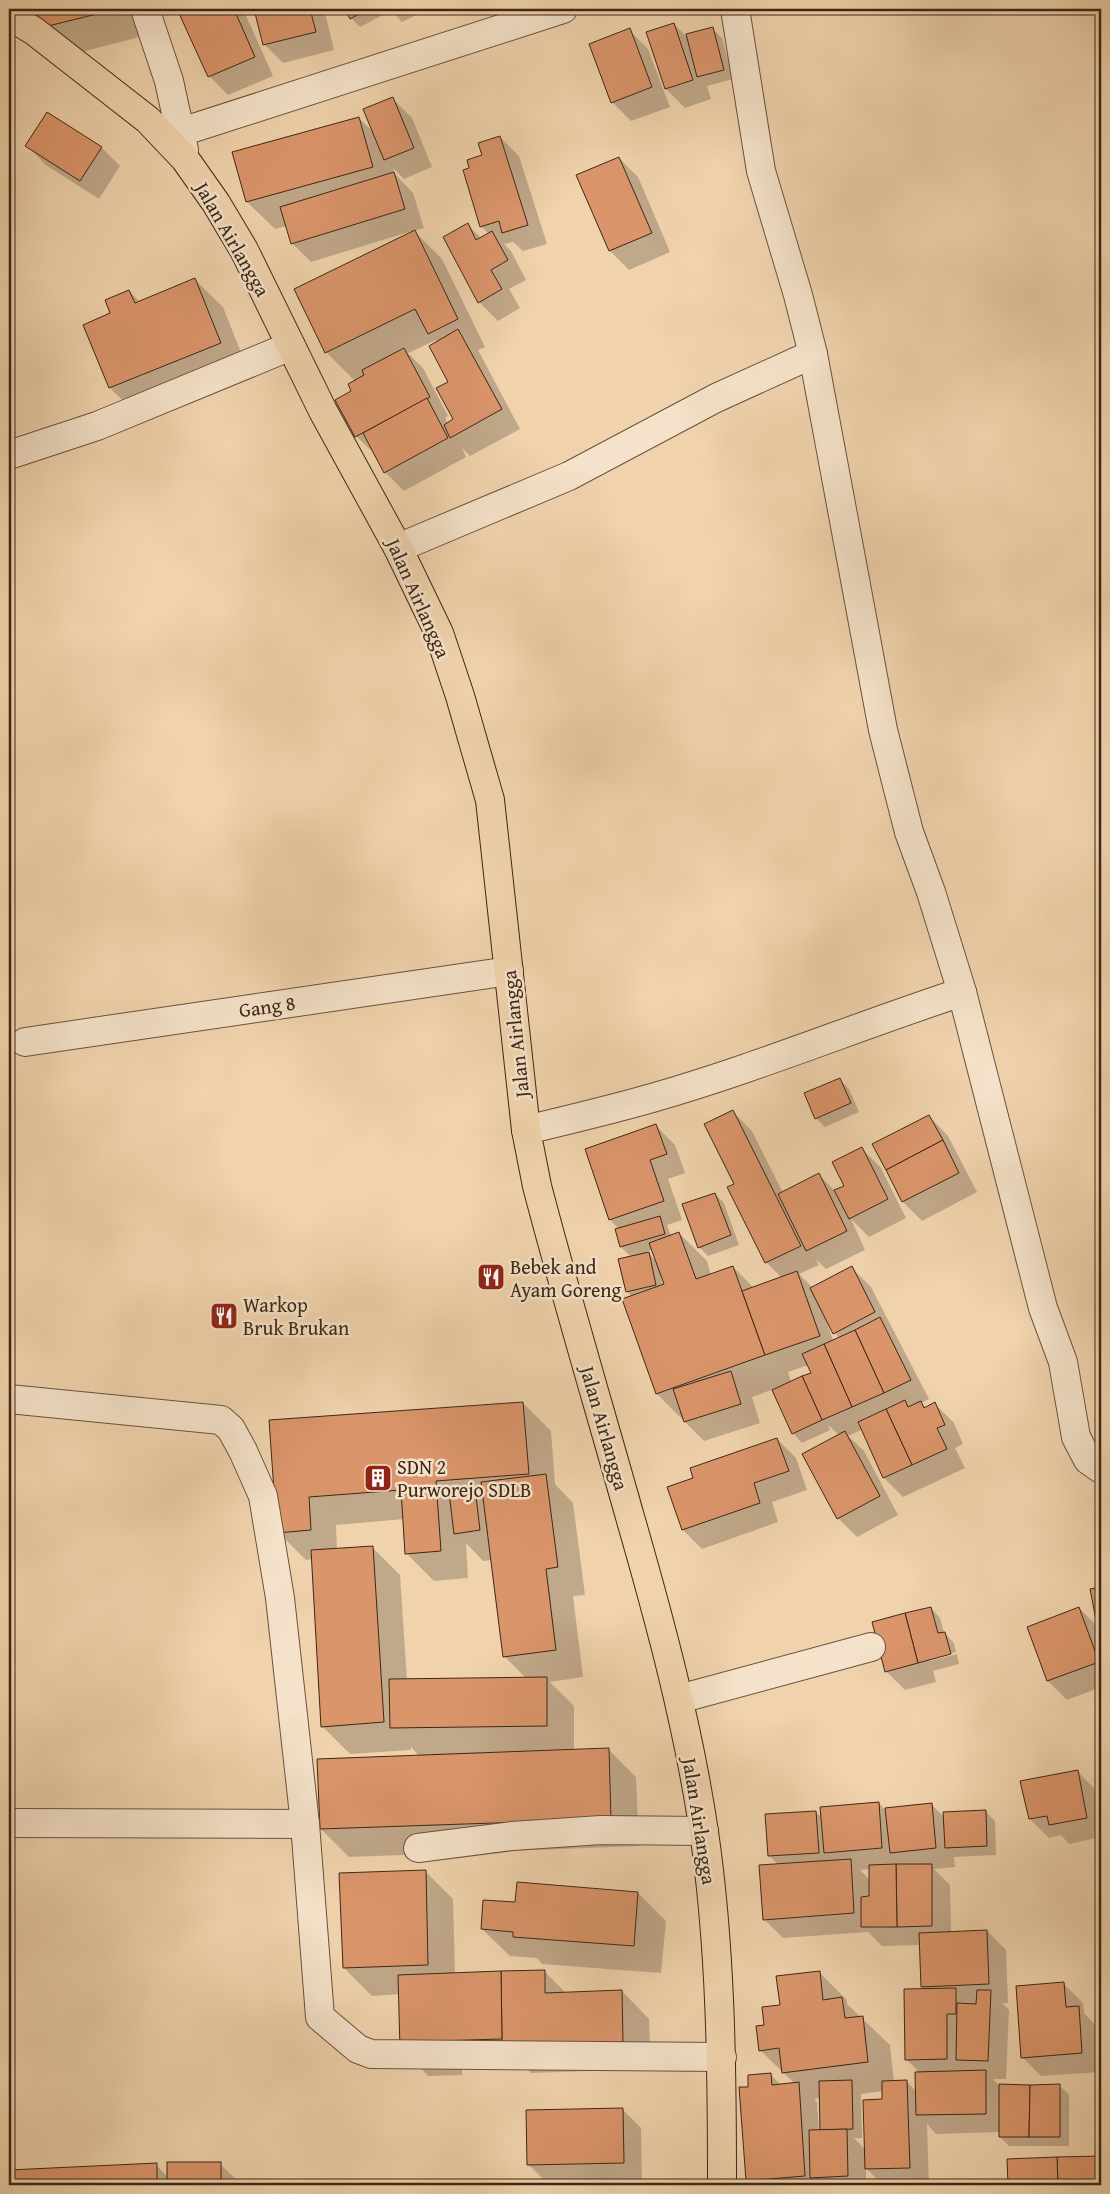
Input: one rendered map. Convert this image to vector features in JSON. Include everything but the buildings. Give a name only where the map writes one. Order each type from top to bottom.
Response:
[{"type":"main road","name":"Jalan Airlangga","points":[[9,16],[34,31],[148,120],[185,159],[216,203],[244,250],[323,411],[398,548],[439,633],[490,800],[526,1130],[537,1186],[669,1652],[704,1831],[716,1927],[722,2057],[722,2185]]},
{"type":"street","points":[[145,9],[169,81],[181,132],[185,159]]},
{"type":"street","points":[[181,132],[563,9]]},
{"type":"street","points":[[735,9],[761,171],[798,295],[813,354],[883,730],[909,832],[931,892],[962,992],[1043,1308],[1063,1362],[1076,1437],[1088,1460],[1101,1469]]},
{"type":"street","points":[[9,454],[97,426],[291,346]]},
{"type":"street","points":[[398,548],[569,476],[716,398],[813,354]]},
{"type":"street","name":"Gang 8","points":[[25,1042],[508,971]]},
{"type":"street","points":[[526,1130],[652,1098],[782,1056],[876,1020],[962,992]]},
{"type":"street","points":[[9,1399],[221,1420],[231,1429],[243,1451],[263,1496],[280,1598],[305,1824],[320,2016],[358,2049],[371,2054],[722,2057]]},
{"type":"street","points":[[679,1699],[871,1647]]},
{"type":"street","points":[[9,1823],[305,1824]]},
{"type":"street","points":[[418,1848],[512,1836],[601,1830],[704,1831]]},
{"type":"place","name":"Bebek and Ayam Goreng","points":[[491,1277]]},
{"type":"place","name":"Warkop Bruk Brukan","points":[[224,1316]]},
{"type":"place","name":"SDN 2 Purworejo SDLB","points":[[378,1478]]}]
